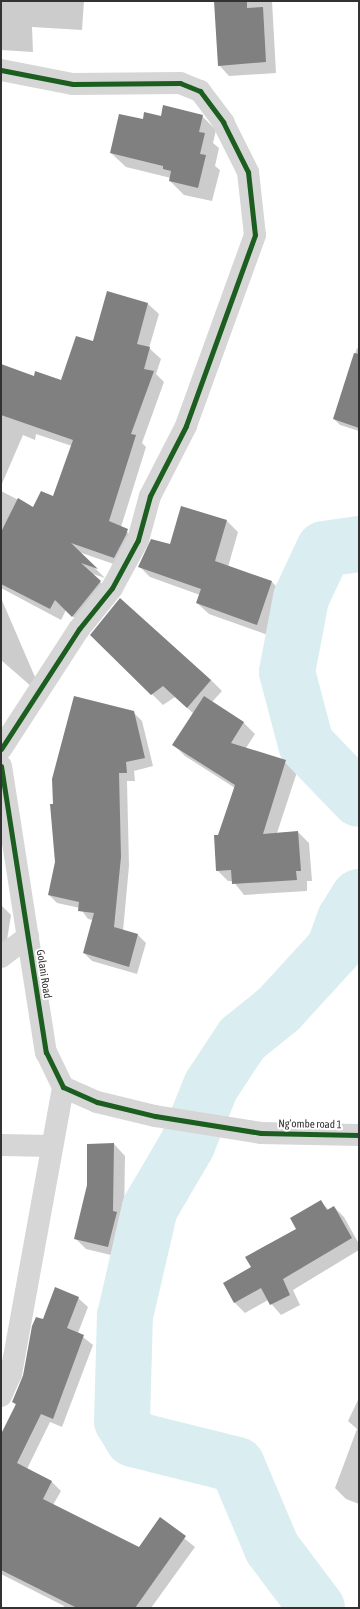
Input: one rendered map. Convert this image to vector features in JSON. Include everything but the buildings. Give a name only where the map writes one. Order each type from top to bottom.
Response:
[{"type":"street","points":[[1,70],[73,84],[180,83],[200,91],[223,122],[248,172],[255,235],[186,426],[150,496],[138,540],[112,588],[79,629],[1,749]]},
{"type":"street","name":"Golani Road","points":[[2,779],[46,1052],[63,1086]]},
{"type":"street","points":[[1,957],[28,937]]},
{"type":"street","points":[[1,1396],[11,1374],[63,1086]]},
{"type":"street","name":"Ng’ombe road 1","points":[[63,1086],[97,1102],[155,1116],[261,1133],[359,1135]]},
{"type":"street","points":[[1,1145],[52,1146]]},
{"type":"waterway","points":[[359,544],[324,549],[301,598],[287,672],[306,744],[359,799]]},
{"type":"waterway","points":[[317,1608],[272,1548],[237,1465],[133,1439],[122,1421],[125,1316],[150,1208],[187,1145],[211,1086],[242,1039],[279,1009],[334,949],[345,919],[359,897]]},
{"type":"cycle path","points":[[1,70],[73,84],[180,83],[200,91],[223,122],[248,172],[255,235],[186,426],[150,496],[138,540],[112,588],[79,629],[1,749]]},
{"type":"cycle path","points":[[1,766],[46,1052],[63,1087],[97,1102],[155,1116],[261,1133],[359,1135]]}]
